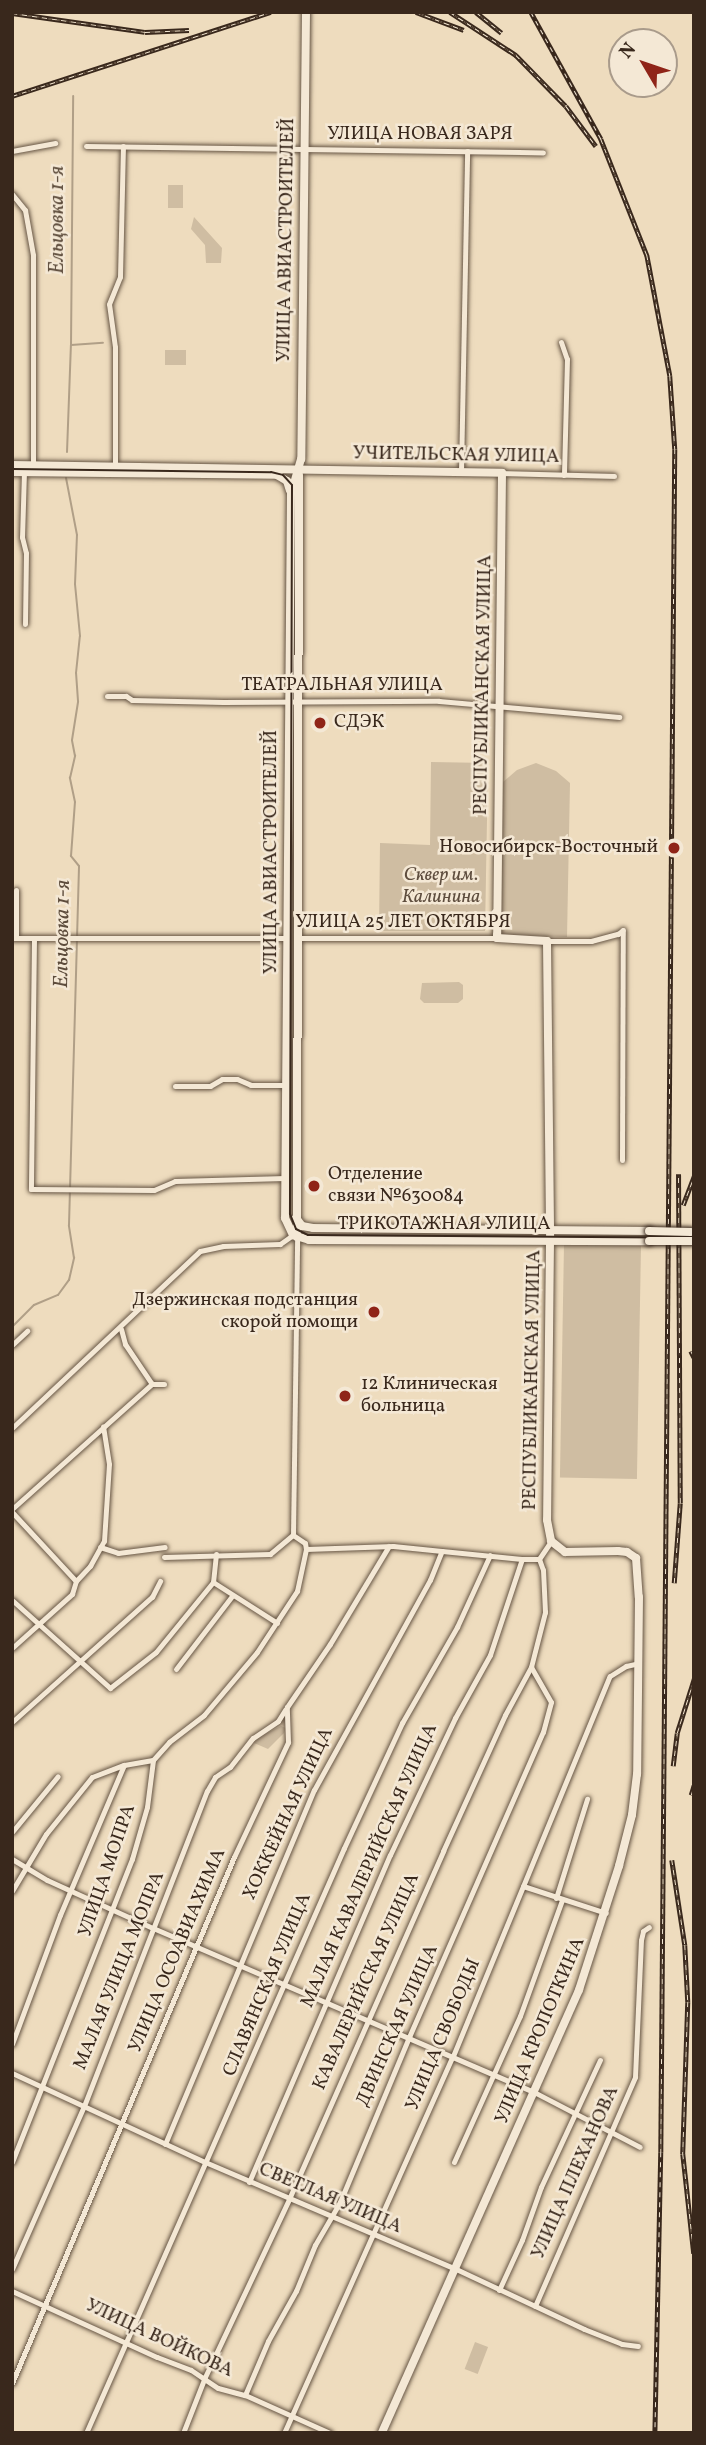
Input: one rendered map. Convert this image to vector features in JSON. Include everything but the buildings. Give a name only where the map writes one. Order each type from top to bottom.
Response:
[{"type":"main road","name":"УЛИЦА АВИАСТРОИТЕЛЕЙ","points":[[295,1236],[300,702],[298,469],[306,12]]},
{"type":"main road","name":"УЧИТЕЛЬСКАЯ УЛИЦА","points":[[12,464],[27,467],[282,477],[298,469]]},
{"type":"main road","name":"УЧИТЕЛЬСКАЯ УЛИЦА","points":[[12,472],[27,467],[116,465],[502,473]]},
{"type":"main road","name":"УЛИЦА АВИАСТРОИТЕЛЕЙ","points":[[295,1236],[287,1225],[285,1178],[291,494],[298,469]]},
{"type":"main road","name":"РЕСПУБЛИКАНСКАЯ УЛИЦА","points":[[497,939],[502,473]]},
{"type":"main road","points":[[282,477],[289,483],[291,494]]},
{"type":"main road","name":"УЛИЦА 25 ЛЕТ ОКТЯБРЯ","points":[[497,939],[547,941]]},
{"type":"main road","name":"РЕСПУБЛИКАНСКАЯ УЛИЦА","points":[[547,941],[550,1231],[547,1520],[551,1541]]},
{"type":"main road","name":"ТРИКОТАЖНАЯ УЛИЦА","points":[[285,1209],[290,1214],[296,1214],[308,1228],[550,1231],[693,1237]]},
{"type":"main road","points":[[434,1230],[430,1237],[435,1241]]},
{"type":"main road","name":"ТРИКОТАЖНАЯ УЛИЦА","points":[[295,1236],[309,1240],[550,1241],[649,1236]]},
{"type":"main road","name":"УЛИЦА КРОПОТКИНА","points":[[382,2433],[579,1990],[606,1913],[634,1803],[639,1663],[636,1559],[618,1551],[565,1552],[551,1541]]},
{"type":"street","points":[[12,151],[55,142]]},
{"type":"street","name":"УЛИЦА НОВАЯ ЗАРЯ","points":[[86,146],[304,151],[543,152]]},
{"type":"street","points":[[116,465],[115,347],[109,304],[120,277],[123,146]]},
{"type":"street","points":[[461,472],[467,151]]},
{"type":"street","points":[[12,194],[25,210],[33,255],[27,467],[22,537],[26,553],[25,624]]},
{"type":"street","points":[[561,342],[567,359],[564,475]]},
{"type":"street","name":"УЧИТЕЛЬСКАЯ УЛИЦА","points":[[502,473],[614,475]]},
{"type":"street","name":"ТЕАТРАЛЬНАЯ УЛИЦА","points":[[107,696],[126,696],[132,700],[439,701],[619,717]]},
{"type":"street","points":[[14,938],[16,890]]},
{"type":"street","name":"УЛИЦА 25 ЛЕТ ОКТЯБРЯ","points":[[547,941],[591,941],[618,934],[623,930],[622,1160]]},
{"type":"street","name":"УЛИЦА 25 ЛЕТ ОКТЯБРЯ","points":[[14,938],[497,939]]},
{"type":"street","points":[[34,938],[31,1189],[153,1190],[175,1181],[285,1178]]},
{"type":"street","points":[[175,1086],[211,1086],[222,1079],[237,1079],[251,1085],[286,1085]]},
{"type":"street","points":[[293,1535],[295,1236]]},
{"type":"street","name":"ТРИКОТАЖНАЯ УЛИЦА","points":[[121,1329],[200,1251],[223,1246],[280,1244],[295,1236]]},
{"type":"street","points":[[12,1428],[121,1329],[125,1344],[152,1384]]},
{"type":"street","points":[[12,1345],[27,1331]]},
{"type":"street","points":[[76,1581],[12,1510],[152,1384],[164,1384]]},
{"type":"street","points":[[12,1648],[72,1594],[76,1581],[90,1566],[100,1548],[106,1528],[108,1488],[108,1450],[103,1426]]},
{"type":"street","points":[[12,1891],[82,1786],[92,1777],[124,1765],[153,1760],[169,1742],[205,1715],[277,1622],[297,1591],[306,1549],[304,1543],[293,1535]]},
{"type":"street","points":[[164,1557],[270,1554],[293,1535]]},
{"type":"street","points":[[306,1549],[389,1546],[489,1555],[521,1561],[539,1559],[551,1541]]},
{"type":"street","points":[[287,1707],[330,1644],[389,1546]]},
{"type":"street","points":[[100,1548],[118,1553],[165,1547]]},
{"type":"street","name":"ХОККЕЙНАЯ УЛИЦА","points":[[165,2144],[314,1790],[342,1734],[430,1580],[442,1551]]},
{"type":"street","points":[[12,1600],[110,1688],[156,1652],[213,1582],[216,1554]]},
{"type":"street","name":"СЛАВЯНСКАЯ УЛИЦА","points":[[86,2433],[124,2341],[401,1723],[457,1627],[489,1555]]},
{"type":"street","name":"КАВАЛЕРИЙСКАЯ УЛИЦА","points":[[183,2433],[205,2377],[289,2199],[304,2159],[500,1725],[531,1667],[545,1612],[543,1570],[539,1559]]},
{"type":"street","name":"МАЛАЯ КАВАЛЕРИЙСКАЯ УЛИЦА","points":[[249,2182],[325,2002],[449,1731],[490,1655],[521,1561]]},
{"type":"street","points":[[12,1722],[152,1597],[160,1581]]},
{"type":"street","points":[[213,1582],[277,1622]]},
{"type":"street","points":[[176,1669],[232,1596]]},
{"type":"street","name":"УЛИЦА СВОБОДЫ","points":[[284,2433],[453,2056],[610,1676],[626,1666],[639,1663]]},
{"type":"street","name":"ДВИНСКАЯ УЛИЦА","points":[[245,2395],[268,2341],[296,2291],[315,2245],[333,2217],[543,1732],[551,1702],[531,1667]]},
{"type":"street","name":"МАЛАЯ УЛИЦА МОПРА","points":[[12,2269],[84,2106],[207,1791],[215,1777],[230,1767],[253,1738],[278,1721],[287,1707]]},
{"type":"street","name":"УЛИЦА ОСОАВИАХИМА","points":[[12,2383],[196,1946],[288,1742],[287,1707]]},
{"type":"street","points":[[278,1721],[287,1725]]},
{"type":"street","name":"УЛИЦА МОПРА","points":[[12,2162],[113,1910],[147,1807],[153,1760]]},
{"type":"street","points":[[12,2044],[70,1891],[124,1765]]},
{"type":"street","points":[[12,1832],[58,1776]]},
{"type":"street","points":[[454,2162],[495,2075],[559,1899],[587,1799]]},
{"type":"street","points":[[12,1859],[70,1891],[534,2092],[640,2147]]},
{"type":"street","points":[[523,1886],[606,1913]]},
{"type":"street","name":"УЛИЦА ПЛЕХАНОВА","points":[[535,2306],[612,2132],[636,2068],[641,1940],[643,1931],[649,1927]]},
{"type":"street","points":[[499,2290],[600,2060]]},
{"type":"street","name":"СВЕТЛАЯ УЛИЦА","points":[[12,2073],[249,2182],[456,2269],[584,2329],[622,2344],[638,2346]]},
{"type":"street","name":"УЛИЦА ВОЙКОВА","points":[[12,2291],[205,2377],[218,2388],[245,2395],[330,2433]]},
{"type":"green space","points":[[168,185],[183,185],[183,208],[168,208]]},
{"type":"green space","points":[[194,217],[222,248],[221,263],[206,263],[205,245],[191,229]]},
{"type":"green space","points":[[165,350],[186,350],[186,365],[165,365]]},
{"type":"green space","name":"Сквер им. Калинина","points":[[431,762],[488,763],[485,931],[379,931],[380,843],[430,845]]},
{"type":"green space","points":[[536,763],[556,771],[570,783],[567,937],[501,935],[503,782],[517,770]]},
{"type":"green space","points":[[459,982],[463,985],[463,999],[458,1003],[424,1003],[420,999],[422,983]]},
{"type":"green space","points":[[564,1244],[641,1245],[637,1479],[560,1478]]},
{"type":"green space","points":[[281,1726],[286,1728],[284,1733],[268,1749],[254,1743],[259,1737]]},
{"type":"green space","points":[[475,2342],[488,2347],[478,2374],[465,2369]]},
{"type":"waterway","name":"Ельцовка 1-я","points":[[71,345],[73,96]]},
{"type":"waterway","name":"Ельцовка 1-я","points":[[67,452],[71,345],[103,343]]},
{"type":"waterway","name":"Ельцовка 1-я","points":[[12,1327],[34,1305],[58,1295],[69,1280],[74,1258],[69,1225],[79,866],[71,856],[75,802],[70,778],[75,756],[72,740],[78,701],[76,673],[80,636],[75,584],[77,535],[66,478]]},
{"type":"tram line","points":[[12,469],[271,472],[283,475],[292,485],[290,1214],[296,1229],[308,1235],[694,1238]]},
{"type":"railway","points":[[12,96],[271,12]]},
{"type":"railway","points":[[416,12],[464,30]]},
{"type":"railway","points":[[450,12],[516,55],[566,106],[596,146]]},
{"type":"railway","points":[[476,12],[502,33]]},
{"type":"railway","points":[[531,12],[601,139],[647,255],[670,376],[675,449],[661,2152],[655,2433]]},
{"type":"railway","points":[[12,13],[145,32],[189,30]]},
{"type":"railway","points":[[674,1583],[680,1503],[678,1174]]},
{"type":"railway","points":[[683,1205],[694,1176]]},
{"type":"railway","points":[[691,1351],[694,1357]]},
{"type":"railway","points":[[673,1766],[677,1733],[694,1679]]},
{"type":"railway","points":[[691,1795],[694,1785]]},
{"type":"railway","points":[[672,1860],[685,1945],[688,2002],[683,2154],[694,2253]]},
{"type":"place","name":"СДЭК","points":[[320,723]]},
{"type":"place","name":"Новосибирск-Восточный","points":[[674,848]]},
{"type":"place","name":"Отделение связи №630084","points":[[314,1186]]},
{"type":"place","name":"Дзержинская подстанция скорой помощи","points":[[374,1312]]},
{"type":"place","name":"12 Клиническая больница","points":[[345,1396]]}]
